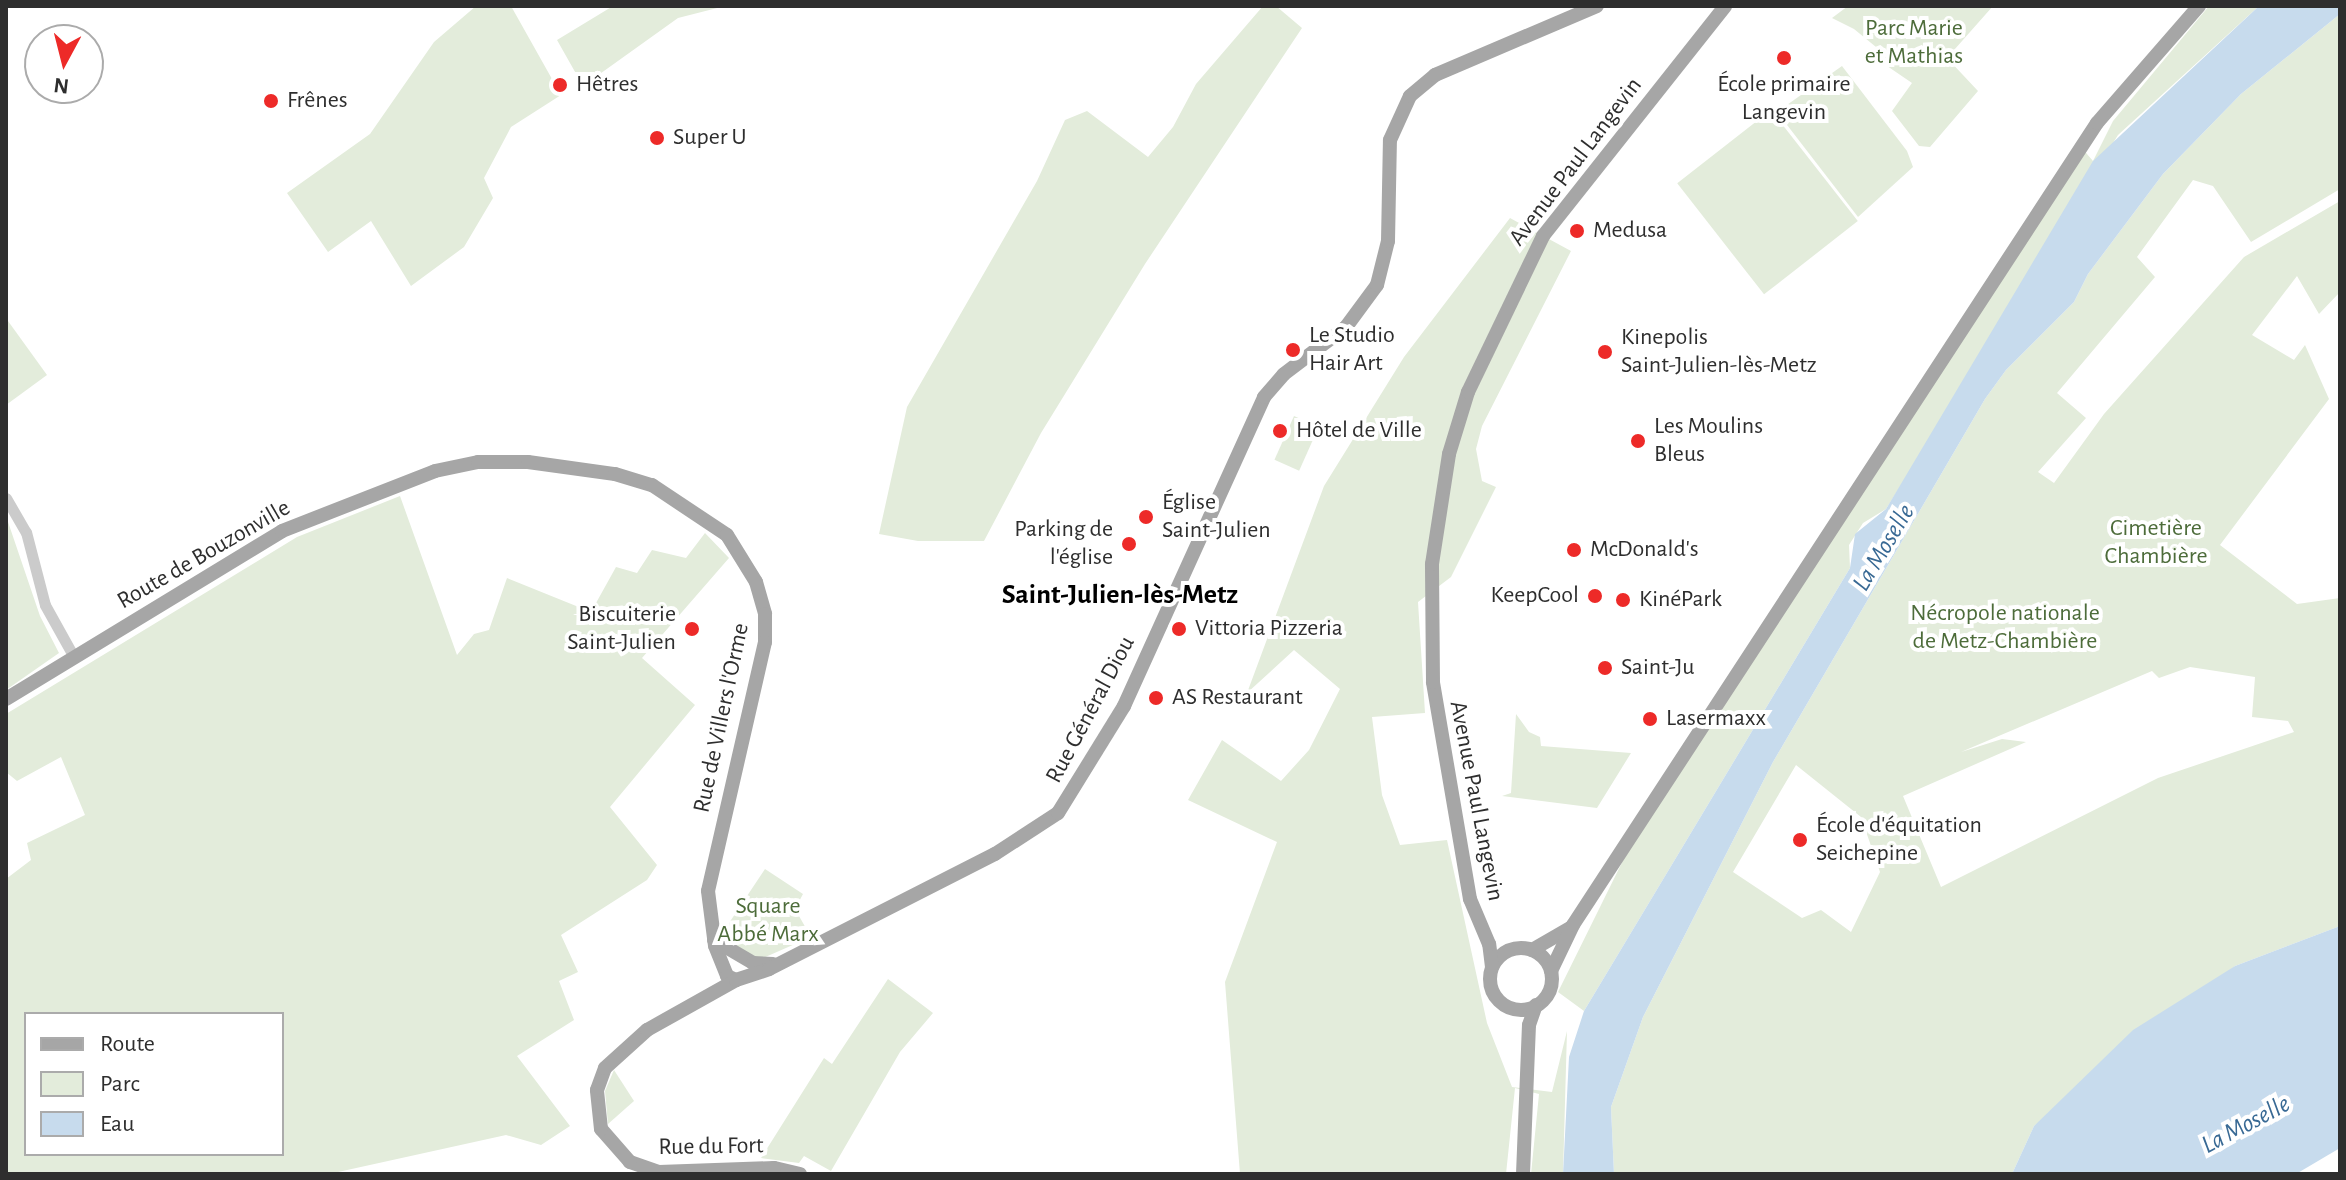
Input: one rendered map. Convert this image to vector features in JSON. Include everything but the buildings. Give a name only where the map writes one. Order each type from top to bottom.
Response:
[{"type":"main road","name":"Rue Général Diou","points":[[733,975],[778,963],[1005,849],[1058,813],[1124,706],[1257,409],[1274,385],[1312,351],[1346,327],[1377,285],[1388,241],[1390,140],[1410,96],[1435,75],[1597,6]]},
{"type":"main road","name":"Avenue Paul Langevin","points":[[1492,967],[1478,922],[1445,768],[1431,655],[1432,564],[1449,454],[1468,392],[1543,236],[1725,6]]},
{"type":"main road","points":[[1523,1174],[1529,1062],[1536,1005],[1548,993],[1551,971],[1573,925],[2097,123],[2199,6]]},
{"type":"main road","name":"Rue de Villers l'Orme","points":[[435,471],[503,461],[632,478],[711,521],[749,566],[763,600],[766,628],[711,873],[707,915],[714,940],[733,975]]},
{"type":"main road","name":"Route de Bouzonville","points":[[6,699],[282,531],[435,471]]},
{"type":"main road","name":"Avenue Paul Langevin","points":[[1478,922],[1516,948]]},
{"type":"main road","points":[[1529,1062],[1520,1025],[1510,1007],[1491,987],[1492,967],[1516,948],[1532,950],[1573,925]]},
{"type":"main road","points":[[714,940],[741,958],[778,963]]},
{"type":"main road","points":[[1532,950],[1551,971]]},
{"type":"main road","points":[[733,975],[741,958]]},
{"type":"main road","points":[[733,975],[741,958]]},
{"type":"main road","name":"Rue du Fort","points":[[733,975],[720,992],[647,1030],[614,1056],[597,1090],[601,1129],[621,1155],[644,1169],[774,1168],[800,1174]]},
{"type":"main road","points":[[1510,1007],[1536,1005]]},
{"type":"street","points":[[6,498],[26,532],[45,605],[74,657]]},
{"type":"green space","points":[[476,6],[511,6],[561,95],[511,127],[484,178],[493,198],[464,247],[411,286],[371,221],[328,252],[287,193],[370,134],[434,42]]},
{"type":"green space","points":[[613,6],[725,6],[678,18],[583,86],[557,40]]},
{"type":"green space","points":[[1263,6],[1276,6],[1302,28],[1145,264],[1041,433],[984,541],[918,541],[879,534],[907,407],[1037,181],[1065,120],[1087,111],[1148,157],[1173,127],[1196,84]]},
{"type":"green space","name":"Parc Marie et Mathias","points":[[1848,6],[1993,6],[1947,58],[1978,91],[1930,147],[1919,146],[1892,111],[1912,83],[1871,55],[1876,47],[1854,29],[1832,18]]},
{"type":"green space","points":[[2209,6],[2259,6],[2118,135],[1886,509],[1863,523],[1849,545],[1850,568],[1584,1011],[1558,992],[1643,820],[2081,147],[2093,161],[2113,121]]},
{"type":"green space","points":[[2340,14],[2340,189],[2251,242],[2213,186],[2193,180],[2137,257],[2155,277],[2057,393],[2086,418],[2038,472],[2054,483],[2104,414],[2244,257],[2340,201],[2340,292],[2319,314],[2297,276],[2252,335],[2294,360],[2305,345],[2329,399],[2220,545],[2297,604],[2340,598],[2340,926],[2235,966],[2034,1126],[2012,1174],[1614,1174],[1611,1107],[1643,1017],[1773,762],[1985,399],[2006,370],[2074,302],[2088,274],[2163,174],[2241,94]],"holes":[[[2190,667],[2255,677],[2252,717],[2288,721],[2294,732],[2158,778],[1941,887],[1903,796],[2026,742],[2002,739],[1961,752],[2152,671],[2159,678]],[[1796,765],[1861,817],[1880,872],[1851,932],[1821,910],[1802,918],[1733,872]]]},
{"type":"green space","points":[[1842,66],[1907,151],[1913,167],[1858,217],[1777,112]]},
{"type":"green space","points":[[1771,110],[1858,221],[1764,294],[1677,183]]},
{"type":"green space","points":[[1510,218],[1571,251],[1482,426],[1476,449],[1482,481],[1496,487],[1451,577],[1418,602],[1425,713],[1372,717],[1382,795],[1400,845],[1447,840],[1487,1023],[1512,1087],[1552,1092],[1567,1031],[1563,1174],[1531,1174],[1539,1094],[1515,1088],[1506,1174],[1240,1174],[1225,982],[1277,842],[1188,800],[1222,740],[1281,781],[1309,750],[1340,689],[1294,650],[1247,693],[1324,486],[1404,357]]},
{"type":"green space","points":[[8,321],[47,375],[6,405],[6,323]]},
{"type":"green space","points":[[1294,416],[1319,427],[1299,471],[1274,460]]},
{"type":"green space","points":[[400,496],[457,655],[474,634],[489,630],[507,578],[591,612],[616,567],[637,573],[652,550],[686,558],[705,533],[729,558],[642,658],[695,705],[610,807],[657,865],[647,880],[561,935],[578,972],[559,981],[574,1020],[517,1056],[570,1126],[541,1145],[506,1135],[329,1174],[6,1174],[6,879],[31,860],[27,843],[85,815],[61,757],[17,781],[6,772],[6,714],[297,537]]},
{"type":"green space","points":[[6,516],[40,616],[59,653],[6,690]]},
{"type":"green space","points":[[1516,714],[1529,732],[1540,737],[1541,746],[1631,753],[1597,808],[1502,796],[1511,793]]},
{"type":"green space","name":"Square Abbé Marx","points":[[765,869],[803,894],[795,909],[811,937],[761,959],[729,945],[721,935]]},
{"type":"green space","points":[[888,979],[933,1013],[900,1052],[831,1171],[804,1156],[799,1163],[761,1158],[824,1058],[832,1064]]},
{"type":"green space","points":[[614,1070],[634,1101],[608,1124],[605,1091]]},
{"type":"water","name":"La Moselle","points":[[2259,6],[2340,6],[2340,14],[2241,94],[2163,174],[2088,274],[2074,302],[2006,370],[1985,399],[1773,762],[1643,1017],[1611,1107],[1614,1174],[1563,1174],[1569,1057],[1584,1011],[1850,568],[1855,534],[1886,509],[2093,161]]},
{"type":"water","name":"La Moselle","points":[[2340,926],[2340,1148],[2296,1174],[2012,1174],[2034,1126],[2133,1030],[2235,966]]},
{"type":"place","name":"École primaire Langevin","points":[[1784,58]]},
{"type":"place","name":"Hêtres","points":[[560,85]]},
{"type":"place","name":"Frênes","points":[[271,101]]},
{"type":"place","name":"Super U","points":[[657,138]]},
{"type":"place","name":"Medusa","points":[[1577,231]]},
{"type":"place","name":"Le Studio Hair Art","points":[[1293,350]]},
{"type":"place","name":"Kinepolis Saint-Julien-lès-Metz","points":[[1605,352]]},
{"type":"place","name":"Hôtel de Ville","points":[[1280,431]]},
{"type":"place","name":"Les Moulins Bleus","points":[[1638,441]]},
{"type":"place","name":"Église Saint-Julien","points":[[1146,517]]},
{"type":"place","name":"Parking de l'église","points":[[1129,544]]},
{"type":"place","name":"McDonald's","points":[[1574,550]]},
{"type":"place","name":"KeepCool","points":[[1595,596]]},
{"type":"place","name":"KinéPark","points":[[1623,600]]},
{"type":"place","name":"Biscuiterie Saint-Julien","points":[[692,629]]},
{"type":"place","name":"Vittoria Pizzeria","points":[[1179,629]]},
{"type":"place","name":"Saint-Ju","points":[[1605,668]]},
{"type":"place","name":"AS Restaurant","points":[[1156,698]]},
{"type":"place","name":"Lasermaxx","points":[[1650,719]]},
{"type":"place","name":"École d'équitation Seichepine","points":[[1800,840]]},
{"type":"district","name":"Saint-Julien-lès-Metz","points":[[1120,595]]},
{"type":"park label","name":"Cimetière Chambière","points":[[2156,543]]},
{"type":"park label","name":"Nécropole nationale de Metz-Chambière","points":[[2005,628]]}]
